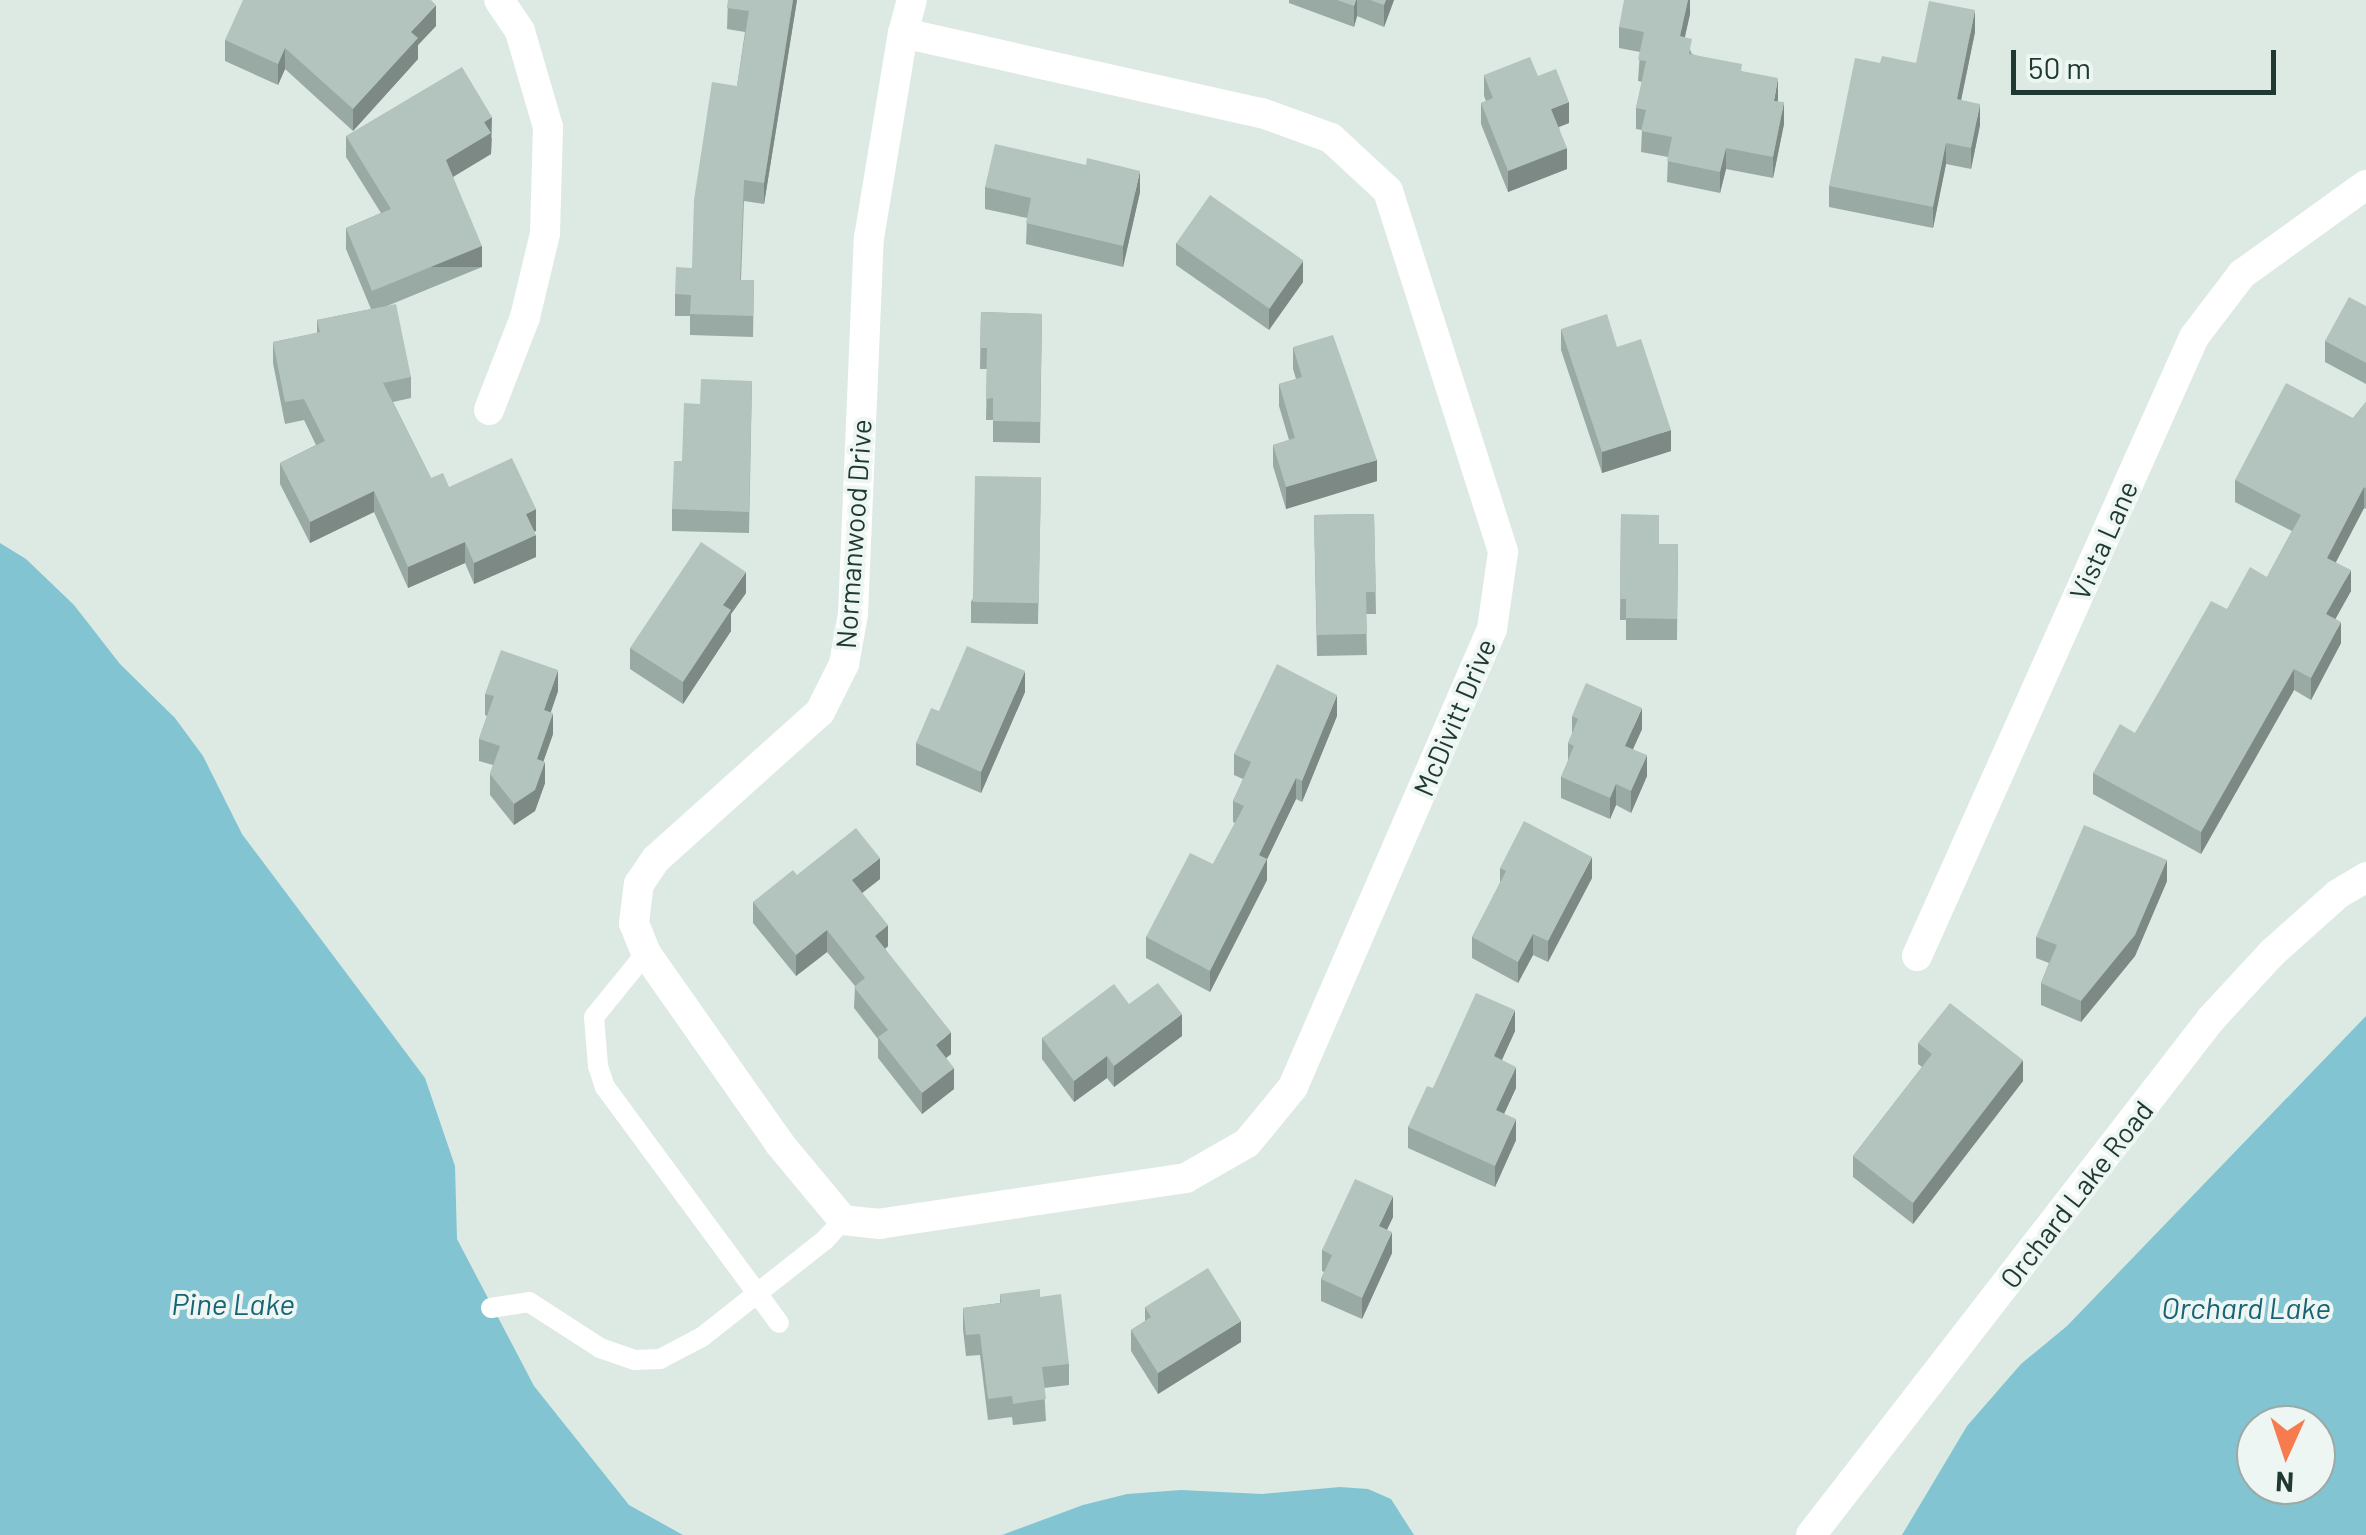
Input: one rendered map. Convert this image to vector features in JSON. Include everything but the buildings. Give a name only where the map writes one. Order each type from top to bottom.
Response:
[{"type":"street","points":[[489,410],[525,316],[545,234],[548,127],[520,32],[500,0]]},
{"type":"street","name":"Normanwood Drive","points":[[843,1220],[780,1144],[646,953],[634,922],[639,884],[656,860],[820,712],[844,664],[853,614],[869,238],[902,32],[912,0]]},
{"type":"street","name":"McDivitt Drive","points":[[843,1220],[880,1224],[1186,1178],[1247,1143],[1293,1087],[1492,629],[1503,552],[1388,191],[1331,138],[1262,113],[902,32]]},
{"type":"street","name":"Vista Lane","points":[[1917,956],[2194,337],[2242,274],[2366,185]]},
{"type":"street","name":"Orchard Lake Road","points":[[1811,1535],[2211,1019],[2272,953],[2338,894],[2366,878]]},
{"type":"lane","points":[[646,953],[594,1017],[598,1066],[606,1087],[779,1324]]},
{"type":"lane","points":[[490,1308],[529,1302],[600,1348],[634,1360],[660,1358],[702,1336],[825,1240],[843,1220]]},
{"type":"water","name":"Pine Lake","points":[[0,543],[26,559],[74,605],[120,664],[175,718],[203,756],[242,834],[425,1078],[455,1166],[457,1239],[534,1386],[629,1505],[683,1535],[0,1535]]},
{"type":"water","name":"Orchard Lake","points":[[2366,1016],[2366,1535],[1902,1535],[1967,1426],[2021,1364],[2067,1326]]},
{"type":"water","points":[[1340,1487],[1368,1489],[1391,1499],[1414,1535],[1002,1535],[1083,1505],[1127,1494],[1181,1490],[1262,1494]]}]
